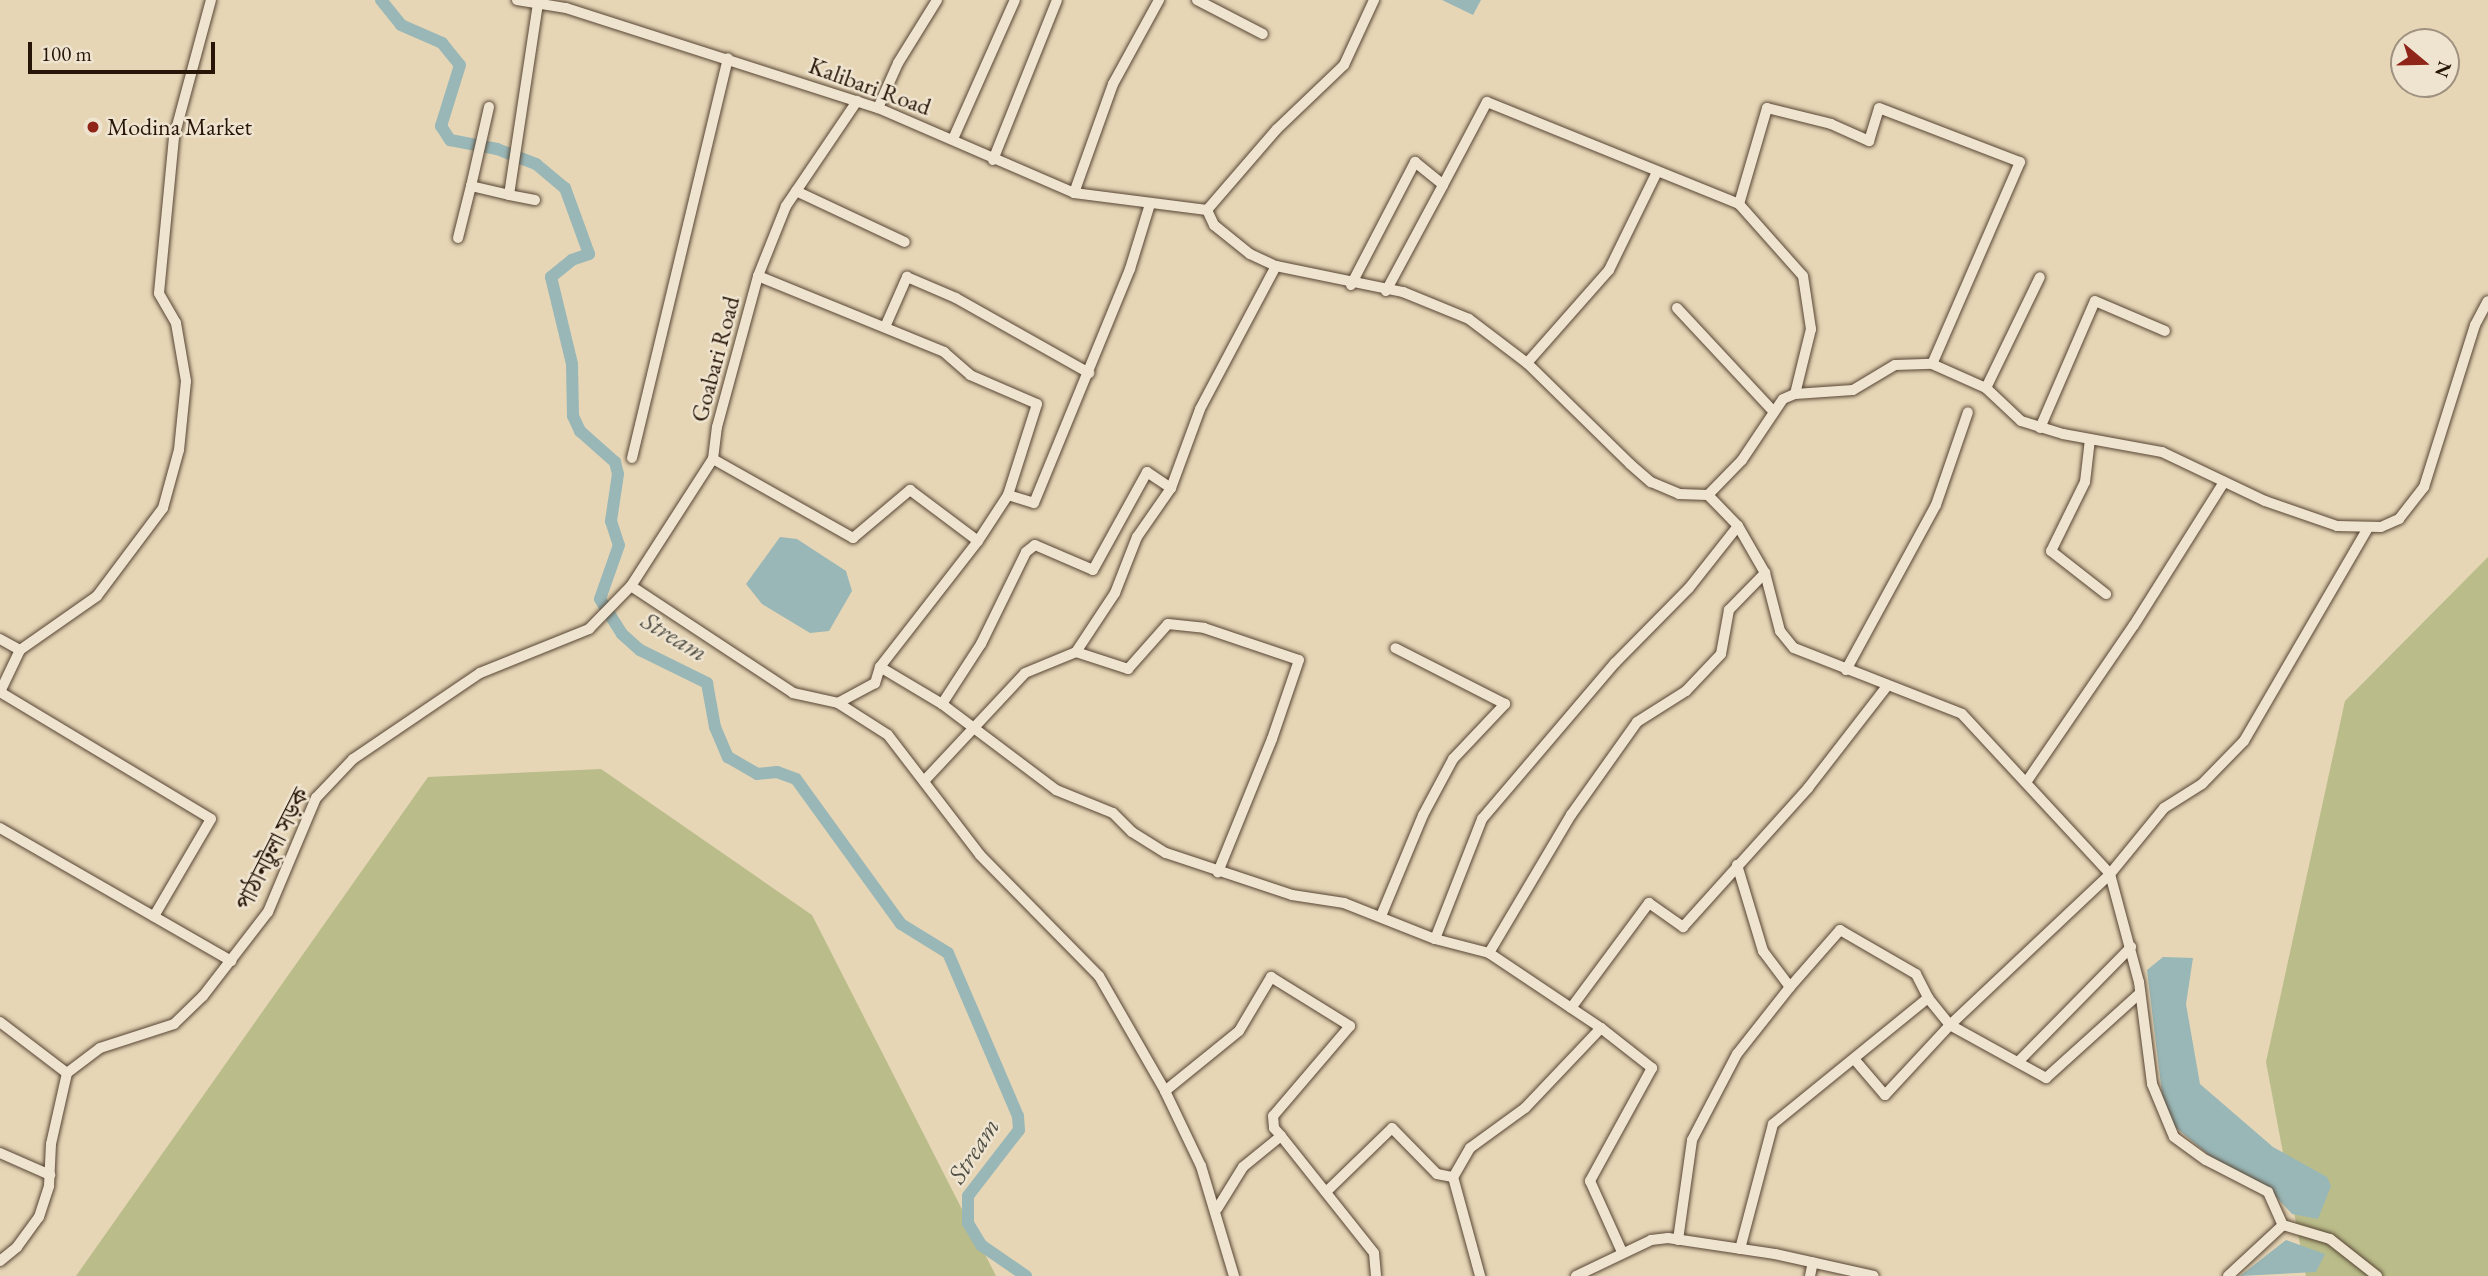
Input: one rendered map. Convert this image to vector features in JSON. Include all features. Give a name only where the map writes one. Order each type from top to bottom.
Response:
[{"type":"street","points":[[154,916],[211,819],[0,692],[20,650],[97,596],[163,508],[179,450],[186,381],[176,323],[159,293],[174,137],[211,0]]},
{"type":"street","name":"Kalibari Road","points":[[517,0],[566,8],[878,108],[1074,193],[1207,210]]},
{"type":"street","points":[[878,108],[898,63],[937,0]]},
{"type":"street","points":[[953,139],[1015,0]]},
{"type":"street","points":[[993,160],[1058,0]]},
{"type":"street","points":[[1074,193],[1113,84],[1159,0]]},
{"type":"street","points":[[1197,0],[1263,34]]},
{"type":"street","points":[[1374,0],[1344,65],[1277,130],[1207,210],[1214,225],[1250,254],[1276,266],[1351,285],[1403,292],[1469,319],[1527,363],[1651,482],[1679,494],[1708,495],[1738,526],[1765,573],[1780,631],[1794,648],[1962,714],[2027,780],[2110,874],[2131,947],[2152,1084],[2174,1137],[2206,1160],[2268,1192],[2283,1225],[2330,1239],[2377,1276]]},
{"type":"street","points":[[509,195],[515,166],[514,147],[538,4]]},
{"type":"street","points":[[632,458],[728,58]]},
{"type":"street","name":"Goabari Road","points":[[601,619],[631,586],[713,459],[717,427],[758,276],[796,191],[857,101]]},
{"type":"street","points":[[1385,291],[1487,102],[1656,174],[1739,204],[1802,276],[1811,330],[1795,394]]},
{"type":"street","points":[[458,238],[489,107]]},
{"type":"street","points":[[1739,204],[1767,108],[1831,124],[1869,141],[1879,107],[2020,162],[1932,364]]},
{"type":"street","points":[[1351,285],[1415,162],[1443,186]]},
{"type":"street","points":[[1527,363],[1609,270],[1656,174]]},
{"type":"street","points":[[471,186],[535,200]]},
{"type":"street","points":[[796,191],[905,242]]},
{"type":"street","points":[[1008,495],[1034,503],[1130,269],[1150,204]]},
{"type":"street","points":[[925,780],[1025,673],[1076,652],[1115,593],[1137,537],[1171,488],[1200,409],[1276,266]]},
{"type":"street","points":[[758,276],[944,352],[970,375],[1037,404],[1008,495],[978,541],[880,667],[875,683],[838,703]]},
{"type":"street","points":[[886,327],[907,277],[956,298],[1089,373]]},
{"type":"street","points":[[1986,388],[2040,277]]},
{"type":"street","points":[[2040,428],[2095,301],[2165,331]]},
{"type":"street","points":[[1708,495],[1742,460],[1783,399],[1795,394],[1853,390],[1895,365],[1932,364],[1986,388],[2021,421],[2090,439],[2162,452],[2224,482],[2328,523],[2368,528],[2399,519],[2424,487],[2474,326],[2488,301]]},
{"type":"street","points":[[1678,309],[1774,412]]},
{"type":"street","points":[[1846,670],[1936,505],[1968,412]]},
{"type":"street","points":[[2090,439],[2085,482],[2051,551],[2106,594]]},
{"type":"street","points":[[713,459],[853,538],[910,490],[978,541]]},
{"type":"street","points":[[942,704],[981,644],[1026,552],[1035,545],[1093,570],[1147,472],[1171,488]]},
{"type":"street","points":[[2027,780],[2134,625],[2224,482]]},
{"type":"street","points":[[1435,939],[1482,819],[1615,663],[1689,588],[1738,526]]},
{"type":"street","points":[[1854,1060],[1885,1095],[1950,1025],[2110,874],[2164,808],[2202,784],[2244,741],[2368,528]]},
{"type":"street","points":[[1489,953],[1571,815],[1637,722],[1686,691],[1721,654],[1729,610],[1765,573]]},
{"type":"street","points":[[631,586],[793,693],[838,703],[888,735],[925,780],[979,855],[1099,976],[1165,1091],[1217,1209],[1234,1276]]},
{"type":"street","name":"পাঠানটুলা সড়ক","points":[[67,1073],[100,1048],[174,1024],[231,961],[268,912],[316,799],[353,759],[480,673],[589,629],[601,619]]},
{"type":"street","points":[[1076,652],[1128,669],[1168,624],[1204,628],[1299,660],[1218,872]]},
{"type":"street","points":[[0,639],[20,650]]},
{"type":"street","points":[[1381,916],[1423,815],[1454,759],[1505,704],[1395,648]]},
{"type":"street","points":[[880,667],[942,704],[1056,790],[1112,813],[1132,832],[1166,853],[1218,872],[1381,916],[1435,939],[1489,953],[1601,1028],[1651,1068],[1590,1181],[1622,1252]]},
{"type":"street","points":[[1571,1008],[1649,904],[1682,928],[1808,788],[1886,686]]},
{"type":"street","points":[[0,828],[231,961]]},
{"type":"street","points":[[1737,865],[1763,951],[1790,987]]},
{"type":"street","points":[[1678,1240],[1692,1140],[1737,1054],[1840,930],[1916,974],[1928,998],[1950,1025],[2020,1060],[2046,1078],[2140,993]]},
{"type":"street","points":[[2020,1060],[2131,947]]},
{"type":"street","points":[[1165,1091],[1239,1031],[1270,977],[1350,1026],[1273,1116],[1274,1128],[1374,1253],[1376,1276]]},
{"type":"street","points":[[1740,1249],[1773,1124],[1928,998]]},
{"type":"street","points":[[0,1022],[67,1073],[57,1111],[50,1175],[31,1231],[0,1261]]},
{"type":"street","points":[[1480,1276],[1453,1177],[1470,1148],[1525,1108],[1601,1028]]},
{"type":"street","points":[[1326,1192],[1392,1128],[1437,1174],[1453,1177]]},
{"type":"street","points":[[1217,1209],[1243,1167],[1281,1136]]},
{"type":"street","points":[[0,1153],[50,1175]]},
{"type":"street","points":[[2228,1276],[2283,1225]]},
{"type":"street","points":[[1576,1276],[1651,1240],[1678,1240],[1740,1249],[1874,1276]]},
{"type":"street","points":[[1810,1276],[1813,1262]]},
{"type":"green space","points":[[2488,557],[2488,1276],[2306,1276],[2266,1062],[2345,701]]},
{"type":"green space","points":[[601,769],[812,915],[996,1276],[76,1276],[428,777]]},
{"type":"water","points":[[1442,0],[1481,0],[1473,15]]},
{"type":"water","points":[[780,537],[797,539],[846,571],[852,591],[829,631],[810,633],[762,604],[746,584]]},
{"type":"water","points":[[2163,957],[2193,958],[2186,1004],[2200,1084],[2273,1147],[2327,1177],[2331,1186],[2318,1219],[2292,1214],[2270,1190],[2216,1161],[2174,1126],[2164,1109],[2147,970]]},
{"type":"water","points":[[2286,1240],[2325,1254],[2316,1272],[2240,1276]]},
{"type":"waterway","name":"Stream","points":[[381,0],[401,25],[442,43],[460,65],[441,126],[450,140],[497,149],[536,164],[565,188],[589,254],[572,260],[551,277],[572,364],[573,416],[580,431],[615,462],[618,474],[611,521],[619,545],[600,599],[622,634],[640,650],[707,683],[715,727],[728,757],[757,774],[777,772],[796,779],[901,924],[948,953],[1018,1116],[1019,1130],[968,1196],[968,1223],[981,1245],[1026,1276]]},
{"type":"place","name":"Modina Market","points":[[93,127]]}]
